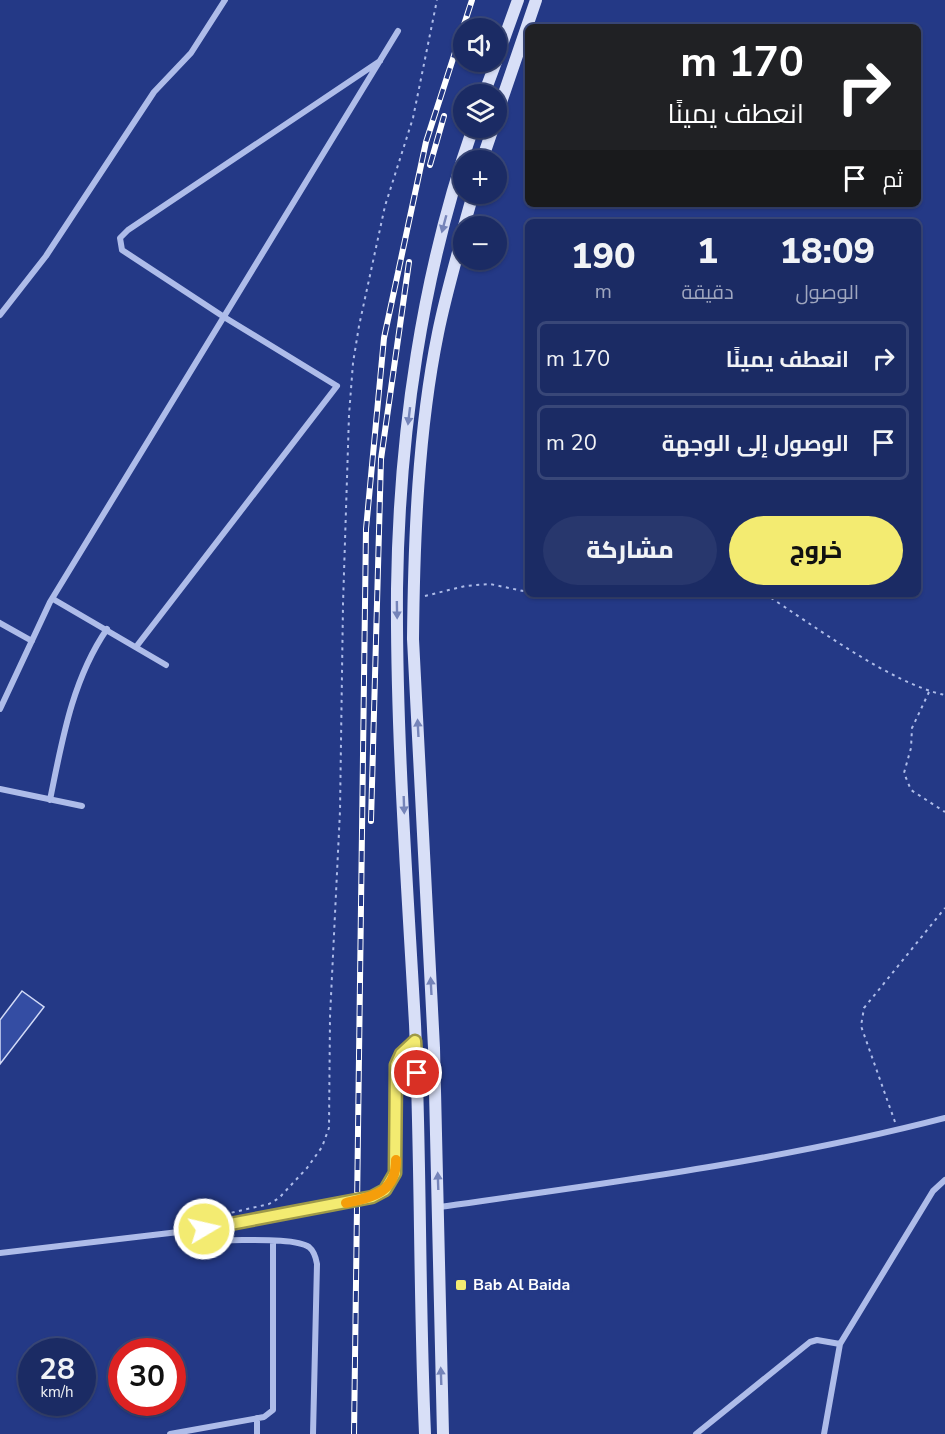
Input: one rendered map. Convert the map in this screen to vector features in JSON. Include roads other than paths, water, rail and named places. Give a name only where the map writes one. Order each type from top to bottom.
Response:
[{"type":"street","points":[[0,315],[46,256],[154,92],[191,53],[225,0]]},
{"type":"street","points":[[507,30],[518,0]]},
{"type":"street","points":[[528,24],[536,0]]},
{"type":"street","points":[[0,709],[52,599],[398,31]]},
{"type":"street","points":[[507,85],[525,32]]},
{"type":"street","points":[[136,647],[337,386],[224,317],[122,250],[120,238],[128,230],[380,62]]},
{"type":"street","points":[[425,1434],[415,1041],[398,639],[401,494],[409,417],[427,297],[443,227],[470,138]]},
{"type":"street","points":[[443,1434],[438,1272],[439,1207],[413,599],[422,456],[436,345],[454,270]]},
{"type":"street","points":[[52,599],[166,665]]},
{"type":"street","points":[[0,623],[32,641]]},
{"type":"street","points":[[50,800],[62,738],[78,686],[95,647],[107,629]]},
{"type":"street","points":[[0,789],[82,806]]},
{"type":"street","points":[[0,1253],[204,1229],[372,1197],[385,1190],[394,1179],[396,1065],[401,1054],[415,1041]]},
{"type":"street","points":[[439,1207],[711,1168],[897,1131],[945,1118]]},
{"type":"street","points":[[824,1434],[840,1344],[933,1191],[945,1180]]},
{"type":"street","points":[[204,1229],[212,1236],[222,1240],[302,1244],[313,1251],[316,1257],[314,1434]]},
{"type":"street","points":[[170,1434],[189,1432],[269,1414],[274,1404],[273,1242]]},
{"type":"street","points":[[701,1433],[810,1342],[840,1344]]},
{"type":"street","points":[[256,1434],[257,1418]]},
{"type":"railway","points":[[354,1434],[366,529],[384,338],[426,142],[472,0]]},
{"type":"railway","points":[[430,165],[444,116]]},
{"type":"railway","points":[[371,821],[381,459],[409,262]]},
{"type":"place","name":"Bab Al Baida","points":[[461,1285]]}]
